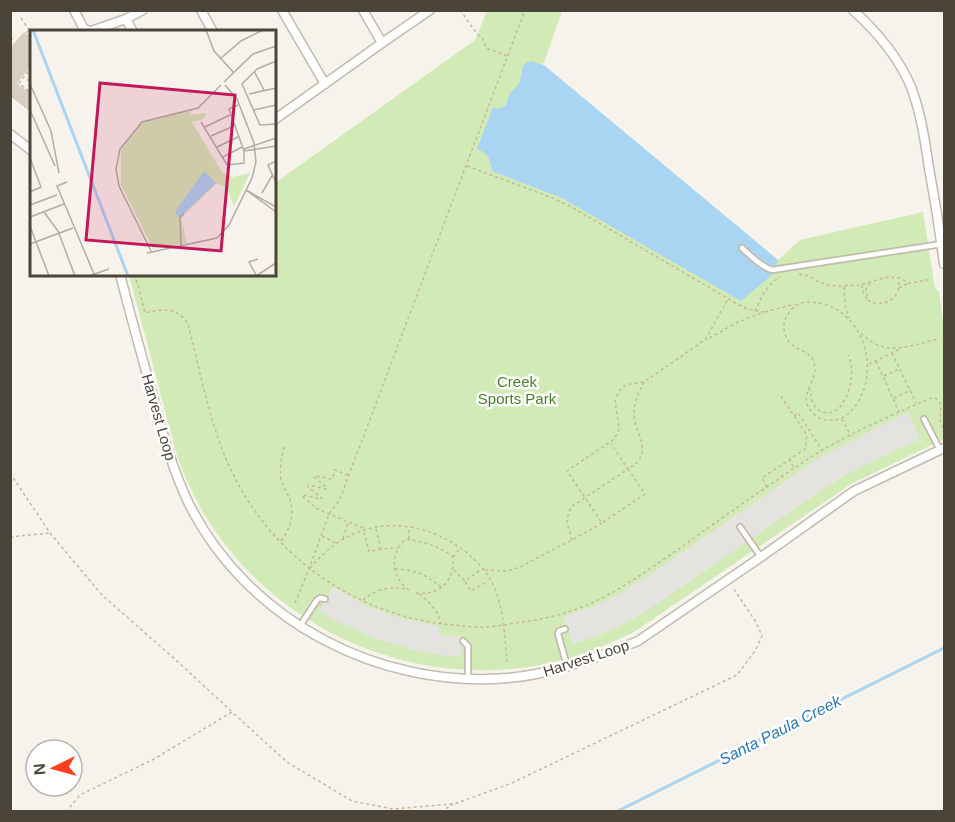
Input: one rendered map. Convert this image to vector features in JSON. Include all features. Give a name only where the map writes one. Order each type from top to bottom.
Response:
[{"type":"street","points":[[74,10],[84,29],[88,30]]},
{"type":"street","points":[[94,30],[126,19],[143,10]]},
{"type":"street","points":[[201,10],[212,30]]},
{"type":"street","points":[[282,10],[325,84]]},
{"type":"street","points":[[363,10],[382,43]]},
{"type":"street","points":[[276,119],[430,10]]},
{"type":"street","points":[[853,10],[883,43],[902,70],[910,87],[922,127],[945,264]]},
{"type":"street","points":[[126,19],[132,30]]},
{"type":"street","points":[[10,135],[30,150]]},
{"type":"street","name":"Harvest Loop","points":[[121,276],[167,450],[190,506],[216,546],[246,582],[265,600],[320,639],[344,651],[387,667],[427,676],[468,679],[510,678],[534,674],[587,661],[638,640],[854,491],[942,449]]},
{"type":"lane","points":[[742,248],[761,265],[772,270],[942,244]]},
{"type":"lane","points":[[924,419],[942,449]]},
{"type":"lane","points":[[740,526],[761,557]]},
{"type":"lane","points":[[299,626],[317,600],[325,599]]},
{"type":"lane","points":[[565,629],[558,634],[567,667]]},
{"type":"lane","points":[[463,641],[468,646],[468,679]]},
{"type":"path","points":[[460,10],[483,39],[486,48],[508,57]]},
{"type":"path","points":[[295,603],[329,514],[339,501],[525,10]]},
{"type":"path","points":[[21,18],[30,31],[26,33]]},
{"type":"path","points":[[10,38],[12,39],[10,42]]},
{"type":"path","points":[[30,69],[19,83],[30,93]]},
{"type":"path","points":[[467,165],[570,206],[728,299],[743,307],[764,312]]},
{"type":"path","points":[[797,274],[809,276],[827,285],[844,286],[896,277],[909,283]]},
{"type":"path","points":[[755,311],[768,286],[786,275]]},
{"type":"path","points":[[136,276],[145,313],[162,309],[169,310],[180,314],[188,324],[225,457],[255,511],[280,542],[309,569],[362,601],[402,616],[441,624],[472,627],[504,625],[562,614],[600,599],[644,573],[823,450],[931,398],[938,400],[942,408],[940,420],[944,430]]},
{"type":"path","points":[[861,284],[868,300],[875,304],[887,303],[894,298],[899,289],[899,281],[896,277]]},
{"type":"path","points":[[899,289],[909,283],[928,280]]},
{"type":"path","points":[[868,300],[866,289],[870,282]]},
{"type":"path","points":[[844,286],[845,305],[849,319]]},
{"type":"path","points":[[705,340],[728,299]]},
{"type":"path","points":[[602,523],[567,471],[616,436],[619,428],[615,401],[617,393],[626,386],[644,382],[705,340],[736,323],[764,312],[810,302],[836,310],[849,319],[868,340],[888,349],[938,339]]},
{"type":"path","points":[[796,304],[786,316],[784,331],[789,342],[806,352],[813,360],[815,374],[806,398],[814,415],[819,418],[827,420],[842,418],[851,411],[861,395],[866,382],[868,365],[865,346],[859,331]]},
{"type":"path","points":[[868,365],[901,348]]},
{"type":"path","points":[[892,353],[916,404]]},
{"type":"path","points":[[808,389],[819,411],[827,413],[838,409],[844,400],[851,378],[852,366],[848,355]]},
{"type":"path","points":[[876,361],[899,412]]},
{"type":"path","points":[[883,377],[900,369]]},
{"type":"path","points":[[572,540],[567,527],[571,507],[639,461],[643,444],[634,413],[637,396],[644,382]]},
{"type":"path","points":[[893,399],[910,390]]},
{"type":"path","points":[[767,487],[762,478],[805,448],[807,435],[780,395]]},
{"type":"path","points":[[794,416],[798,413],[823,450]]},
{"type":"path","points":[[842,418],[851,436]]},
{"type":"path","points":[[803,429],[807,426]]},
{"type":"path","points":[[465,581],[483,570],[505,571],[518,568],[602,523],[645,494],[610,442]]},
{"type":"path","points":[[280,542],[289,529],[292,513],[281,476],[284,447]]},
{"type":"path","points":[[789,459],[794,468]]},
{"type":"path","points":[[348,476],[335,470],[332,479],[315,476],[327,488],[309,485],[308,487],[322,498],[302,496],[319,510],[366,530]]},
{"type":"path","points":[[10,473],[50,532],[102,595],[287,762],[352,801],[393,809],[454,804]]},
{"type":"path","points":[[342,540],[348,522]]},
{"type":"path","points":[[309,569],[337,543],[366,530],[397,526],[435,533],[470,554],[489,580],[498,601],[504,625],[507,662]]},
{"type":"path","points":[[409,527],[409,540]]},
{"type":"path","points":[[375,528],[381,549]]},
{"type":"path","points":[[366,530],[369,552],[398,548]]},
{"type":"path","points":[[10,537],[50,532]]},
{"type":"path","points":[[321,536],[337,543]]},
{"type":"path","points":[[409,590],[399,581],[394,569],[394,558],[398,548],[406,539],[423,542],[453,557]]},
{"type":"path","points":[[416,593],[434,592],[442,588],[449,580],[453,570],[453,557],[461,547]]},
{"type":"path","points":[[394,569],[420,573],[442,588]]},
{"type":"path","points":[[453,570],[465,581],[471,591],[489,580]]},
{"type":"path","points":[[441,812],[454,804],[512,783],[737,675],[755,651],[762,636],[756,622],[727,580]]},
{"type":"path","points":[[362,601],[374,592],[388,588],[409,590],[426,599],[434,608],[441,624]]},
{"type":"path","points":[[66,812],[80,795],[154,759],[232,712]]},
{"type":"green space","name":"Creek Sports Park","points":[[487,11],[562,11],[543,65],[778,260],[800,240],[923,212],[944,329],[944,439],[851,484],[634,632],[601,647],[568,658],[545,664],[495,670],[444,668],[396,658],[349,641],[305,618],[265,588],[231,552],[198,504],[177,456],[129,276],[276,276],[276,182],[475,40]]},
{"type":"shaded area","points":[[908,412],[920,439],[856,469],[829,485],[631,620],[603,634],[572,644],[563,616],[595,606],[618,594],[648,576],[820,457]]},
{"type":"shaded area","points":[[333,587],[367,606],[392,616],[439,626],[439,635],[462,637],[461,657],[411,649],[374,638],[334,620],[319,611]]},
{"type":"water","points":[[532,61],[545,66],[778,260],[773,274],[741,301],[562,198],[492,171],[488,157],[477,149],[493,107],[498,109],[506,105],[510,93],[520,81],[523,66]]},
{"type":"building","points":[[24,32],[27,35],[30,32],[30,67],[17,83],[30,93],[30,111],[10,96],[10,48]]},
{"type":"waterway","name":"Santa Paula Creek","points":[[616,812],[944,648]]}]
